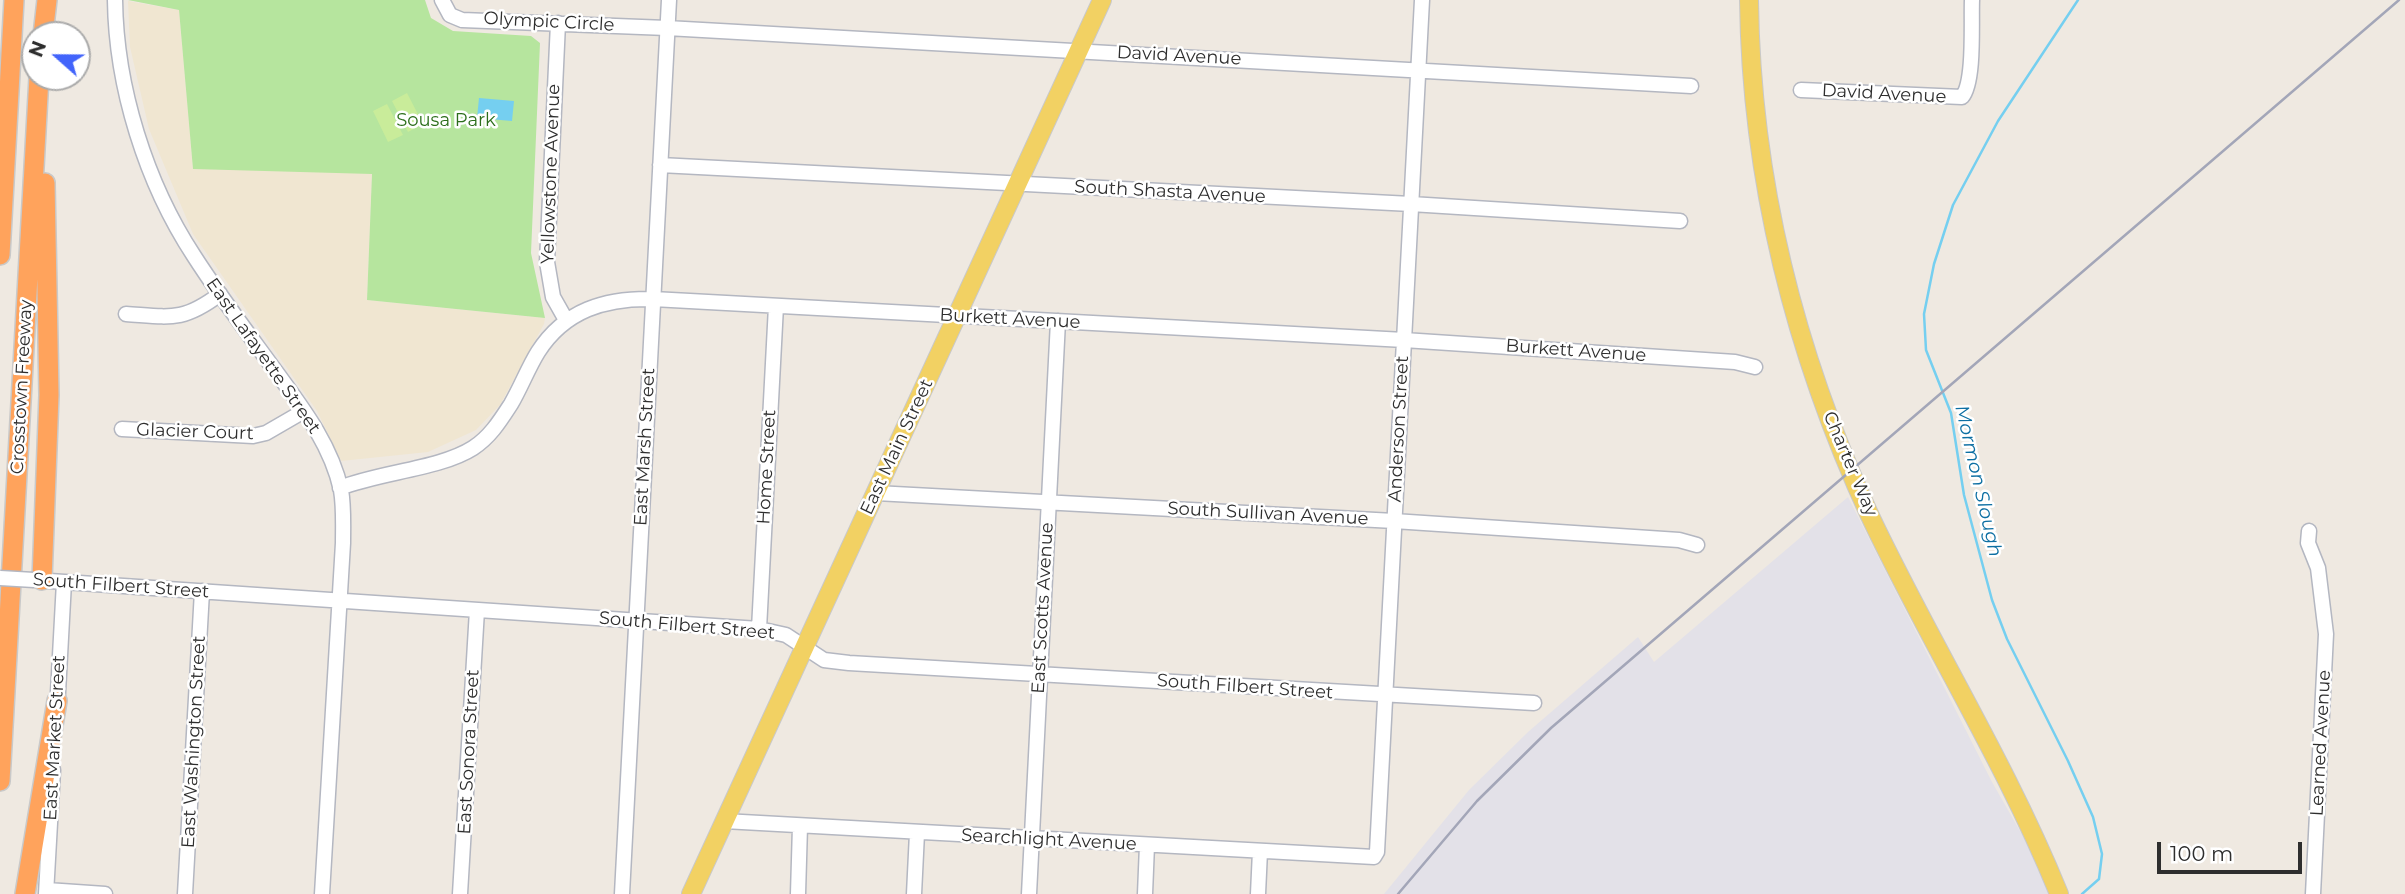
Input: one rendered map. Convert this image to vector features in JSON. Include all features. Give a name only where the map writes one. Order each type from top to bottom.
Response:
[{"type":"highway","points":[[0,69],[12,0]]},
{"type":"highway","points":[[0,255],[12,0]]},
{"type":"highway","points":[[45,21],[47,0]]},
{"type":"highway","name":"Crosstown Freeway","points":[[0,781],[38,91]]},
{"type":"highway","points":[[38,580],[49,395],[46,91]]},
{"type":"highway","points":[[24,894],[57,701]]},
{"type":"main road","name":"East Main Street","points":[[691,894],[1102,0]]},
{"type":"main road","name":"Charter Way","points":[[1749,0],[1756,115],[1778,253],[1811,368],[1870,516],[2006,780],[2059,894]]},
{"type":"street","name":"East Lafayette Street","points":[[115,0],[115,34],[123,81],[150,169],[187,244],[320,435],[340,488],[343,543],[322,894]]},
{"type":"street","name":"Olympic Circle","points":[[442,0],[450,15],[462,20],[667,28]]},
{"type":"street","name":"East Marsh Street","points":[[622,894],[669,0]]},
{"type":"street","name":"Anderson Street","points":[[1374,857],[1377,852],[1422,0]]},
{"type":"street","name":"David Avenue","points":[[1801,90],[1955,98],[1965,94],[1969,72],[1972,0]]},
{"type":"street","name":"Yellowstone Avenue","points":[[558,23],[547,262],[553,297],[566,320]]},
{"type":"street","name":"David Avenue","points":[[667,28],[1691,86]]},
{"type":"street","name":"South Shasta Avenue","points":[[660,165],[1411,204],[1680,221]]},
{"type":"street","points":[[126,314],[184,316],[200,309],[220,294]]},
{"type":"street","name":"Burkett Avenue","points":[[340,488],[360,480],[453,458],[483,441],[501,420],[539,350],[566,320],[607,302],[653,299],[1404,340],[1735,362],[1755,367]]},
{"type":"street","name":"Home Street","points":[[758,629],[776,306]]},
{"type":"street","name":"East Scotts Avenue","points":[[1029,894],[1058,321]]},
{"type":"street","name":"Glacier Court","points":[[122,429],[253,436],[267,433],[304,411]]},
{"type":"street","name":"South Sullivan Avenue","points":[[876,494],[1394,521],[1679,540],[1697,545]]},
{"type":"street","name":"Learned Avenue","points":[[2309,531],[2308,543],[2318,568],[2326,634],[2314,894]]},
{"type":"street","name":"South Filbert Street","points":[[0,578],[758,629],[786,635],[824,660],[849,663],[1534,703]]},
{"type":"street","name":"East Market Street","points":[[46,892],[64,582]]},
{"type":"street","name":"East Washington Street","points":[[185,894],[202,591]]},
{"type":"street","name":"East Sonora Street","points":[[460,894],[477,610]]},
{"type":"street","name":"Searchlight Avenue","points":[[724,821],[1374,857]]},
{"type":"street","points":[[798,894],[800,826]]},
{"type":"street","points":[[914,894],[917,833]]},
{"type":"street","points":[[1145,894],[1147,845]]},
{"type":"street","points":[[1258,894],[1260,851]]},
{"type":"street","points":[[46,892],[105,894]]},
{"type":"shaded area","points":[[128,1],[179,10],[193,168],[372,173],[367,300],[545,318],[500,405],[476,430],[428,452],[341,461],[317,411],[193,234],[149,129],[130,47]]},
{"type":"shaded area","points":[[1848,497],[1992,782],[2056,894],[1384,894],[1469,790],[1528,732],[1638,637],[1654,662]]},
{"type":"green space","name":"Sousa Park","points":[[128,0],[425,0],[431,18],[453,31],[531,36],[540,43],[531,253],[545,318],[367,300],[372,174],[193,169],[179,10]]},
{"type":"green space","points":[[407,93],[423,124],[408,132],[392,101]]},
{"type":"green space","points":[[387,104],[403,135],[388,142],[373,111]]},
{"type":"water","points":[[479,98],[514,101],[512,121],[477,118]]},
{"type":"waterway","name":"Mormon Slough","points":[[2078,0],[1998,121],[1953,205],[1934,264],[1924,314],[1926,350],[1951,413],[1964,495],[1992,600],[2007,639],[2093,817],[2102,854],[2099,879],[2082,894]]},
{"type":"railway","points":[[1398,894],[1477,801],[1551,728],[2399,0]]}]
